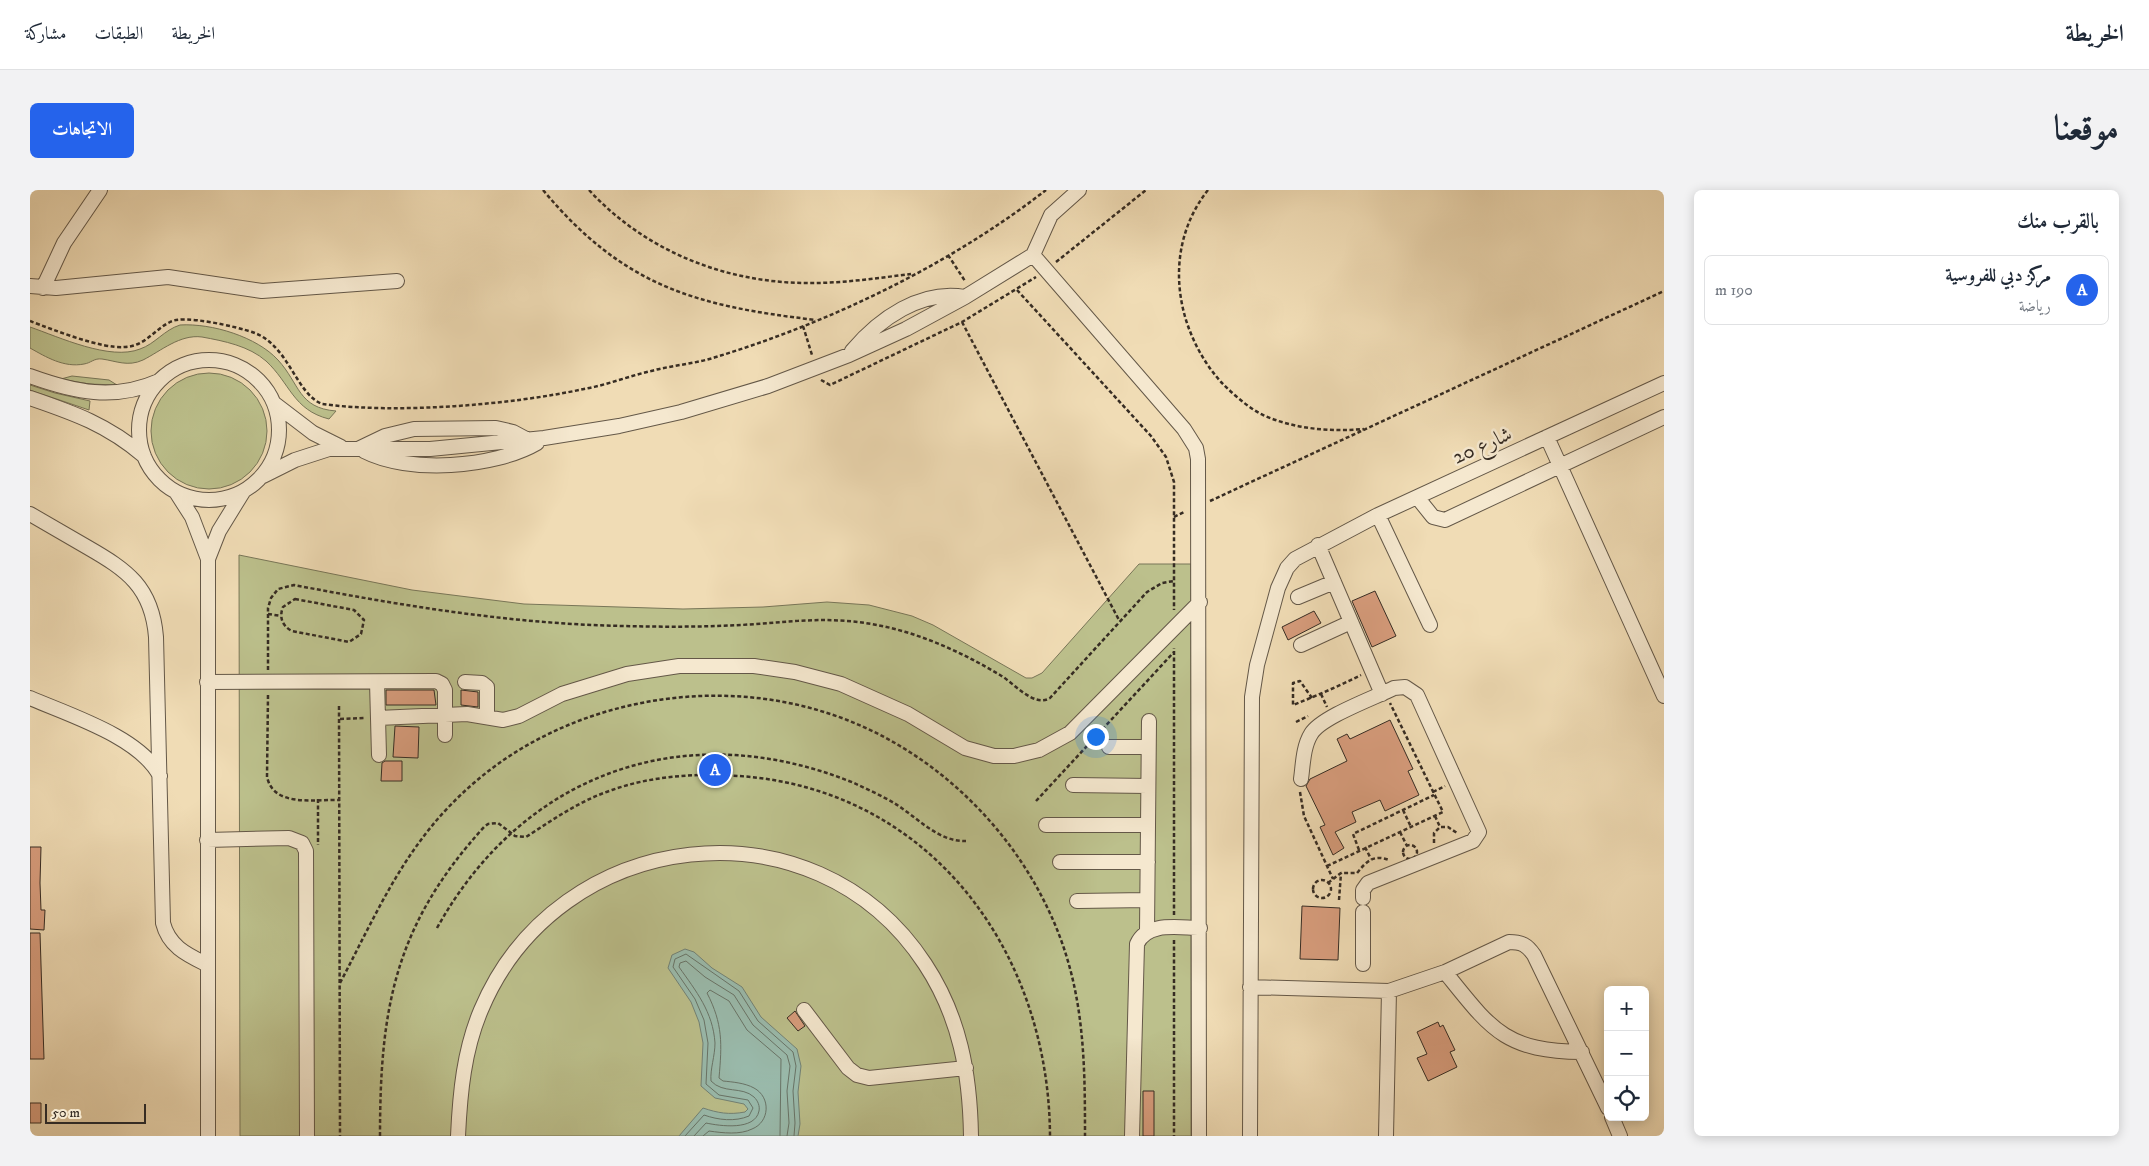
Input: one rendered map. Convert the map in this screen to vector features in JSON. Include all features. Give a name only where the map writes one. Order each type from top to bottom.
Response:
[{"type":"street","points":[[36,287],[100,190]]},
{"type":"street","points":[[159,380],[146,399],[140,416],[139,433],[144,456],[156,477],[176,492],[192,498],[209,500],[232,497],[243,492],[263,476],[306,455],[341,447],[430,449],[528,440],[619,426],[725,400],[849,355],[906,329],[965,297],[1033,255],[1051,215],[1079,190]]},
{"type":"street","points":[[1033,255],[1191,438],[1198,459],[1200,506],[1199,1136]]},
{"type":"street","points":[[36,287],[168,277],[196,279],[232,288],[262,290],[397,281]]},
{"type":"street","points":[[849,355],[877,326],[918,301],[937,296],[965,297]]},
{"type":"street","points":[[30,376],[66,388],[93,393],[134,390],[159,380],[173,370],[200,360],[224,361],[235,364],[255,376],[266,389],[275,404],[278,415],[280,437],[274,459],[263,476]]},
{"type":"street","name":"شارع 20","points":[[1250,1136],[1252,714],[1254,680],[1281,578],[1295,559],[1378,515],[1664,383]]},
{"type":"street","points":[[30,398],[86,417],[116,434],[144,456]]},
{"type":"street","points":[[275,404],[313,433],[341,447]]},
{"type":"street","points":[[1417,497],[1433,517],[1444,520],[1560,464],[1664,417]]},
{"type":"street","points":[[359,448],[385,436],[414,429],[496,428],[513,432],[528,440]]},
{"type":"street","points":[[1547,437],[1664,696]]},
{"type":"street","points":[[359,448],[394,462],[431,465],[493,459],[520,451],[544,438]]},
{"type":"street","points":[[176,492],[195,524],[208,559]]},
{"type":"street","points":[[208,1136],[208,559],[218,530],[243,492]]},
{"type":"street","points":[[30,514],[124,570],[134,579],[148,600],[156,637],[163,923],[165,932],[175,946],[208,965]]},
{"type":"street","points":[[1378,515],[1430,625]]},
{"type":"street","points":[[1318,546],[1383,693]]},
{"type":"street","points":[[1298,597],[1334,582]]},
{"type":"street","points":[[378,718],[467,714],[503,720],[511,719],[562,694],[635,673],[688,666],[754,666],[796,672],[841,684],[908,714],[965,748],[994,756],[1014,756],[1038,750],[1070,734],[1200,602]]},
{"type":"street","points":[[1301,645],[1351,622]]},
{"type":"street","points":[[207,682],[439,682],[445,690],[445,735]]},
{"type":"street","points":[[377,682],[379,755]]},
{"type":"street","points":[[464,682],[482,683],[487,687],[487,717]]},
{"type":"street","points":[[1301,779],[1308,740],[1317,726],[1394,688],[1405,687],[1417,695],[1479,832],[1473,841],[1368,883],[1363,890],[1363,964]]},
{"type":"street","points":[[30,698],[132,745],[149,760],[160,777]]},
{"type":"street","points":[[1147,931],[1149,721]]},
{"type":"street","points":[[1108,747],[1148,747]]},
{"type":"street","points":[[1073,785],[1148,786]]},
{"type":"street","points":[[1046,826],[1148,824]]},
{"type":"street","points":[[207,840],[289,838],[302,843],[306,851],[307,1136]]},
{"type":"street","points":[[458,1136],[463,1070],[473,1029],[490,990],[512,955],[547,917],[572,897],[590,886],[629,868],[687,854],[739,853],[783,862],[826,878],[866,902],[898,931],[933,976],[956,1025],[966,1068],[972,1136]]},
{"type":"street","points":[[1060,862],[1148,862]]},
{"type":"street","points":[[1077,901],[1147,900]]},
{"type":"street","points":[[1132,1136],[1136,950],[1139,939],[1147,931],[1158,928],[1200,928]]},
{"type":"street","points":[[1250,987],[1389,990],[1445,972],[1510,942],[1520,942],[1529,947],[1604,1099]]},
{"type":"street","points":[[1445,972],[1481,1017],[1504,1036],[1517,1043],[1544,1051],[1582,1052]]},
{"type":"street","points":[[1386,1136],[1389,990]]},
{"type":"street","points":[[804,1010],[848,1068],[857,1075],[876,1078],[966,1068]]},
{"type":"street","points":[[1614,1121],[1620,1136]]},
{"type":"path","points":[[543,190],[567,218],[598,246],[633,271],[651,281],[690,297],[734,309],[818,320]]},
{"type":"path","points":[[589,190],[616,217],[651,242],[686,259],[722,271],[765,280],[811,283],[914,274]]},
{"type":"path","points":[[30,321],[116,347],[138,344],[168,323],[181,318],[250,331],[279,351],[308,394],[317,402],[327,405],[404,407],[499,401],[586,389],[650,371],[716,357],[818,320],[914,274],[987,232],[1046,190]]},
{"type":"path","points":[[1208,190],[1188,224],[1183,238],[1178,270],[1184,314],[1196,346],[1205,361],[1226,387],[1262,414],[1289,424],[1319,430],[1367,428]]},
{"type":"path","points":[[1017,290],[1160,446],[1172,476],[1174,517],[1174,1136]]},
{"type":"path","points":[[1174,517],[1664,291]]},
{"type":"path","points":[[962,322],[1120,620]]},
{"type":"path","points":[[340,800],[289,799],[279,796],[271,789],[267,777],[268,614],[269,603],[274,593],[283,587],[294,585],[447,612],[566,624],[683,627],[808,620],[847,621],[887,627],[931,640],[976,661],[1011,682],[1032,699],[1041,701],[1050,698],[1120,620],[1152,588],[1162,583],[1174,581]]},
{"type":"path","points":[[300,598],[354,610],[361,616],[364,625],[358,638],[344,641],[292,631],[284,625],[281,616],[286,603],[300,598]]},
{"type":"path","points":[[268,614],[281,616]]},
{"type":"path","points":[[1036,800],[1174,652]]},
{"type":"path","points":[[1312,698],[1300,681],[1293,683],[1293,705],[1312,698],[1372,670]]},
{"type":"path","points":[[1327,866],[1443,812],[1383,693]]},
{"type":"path","points":[[340,983],[406,858],[422,836],[465,791],[517,752],[577,722],[640,704],[668,699],[721,696],[799,705],[848,721],[871,731],[916,756],[974,804],[1021,861],[1048,909],[1068,960],[1075,985],[1085,1055],[1085,1136]]},
{"type":"path","points":[[339,706],[340,1136]]},
{"type":"path","points":[[340,719],[378,718]]},
{"type":"path","points":[[437,928],[462,887],[492,849],[510,832],[557,798],[602,775],[627,767],[669,759],[726,755],[770,759],[834,776],[892,802],[939,835],[956,841],[966,840]]},
{"type":"path","points":[[1301,779],[1300,799],[1304,816],[1333,879]]},
{"type":"path","points":[[1360,850],[1352,834],[1434,795]]},
{"type":"path","points":[[1403,810],[1411,827]]},
{"type":"path","points":[[1435,816],[1440,827]]},
{"type":"path","points":[[380,1136],[381,1074],[389,1008],[398,967],[412,930],[449,868],[484,827],[488,824],[498,823],[518,837],[528,836]]},
{"type":"path","points":[[1400,832],[1406,846]]},
{"type":"path","points":[[1366,847],[1370,859]]},
{"type":"path","points":[[1400,858],[1404,856]]},
{"type":"path","points":[[1328,883],[1341,873],[1355,874],[1370,859],[1379,857],[1395,860]]},
{"type":"path","points":[[1340,900],[1341,873]]},
{"type":"path","points":[[1321,880],[1328,883],[1330,887],[1329,894],[1322,898],[1315,895],[1313,888],[1317,881],[1321,880]]},
{"type":"green space","points":[[180,325],[206,326],[246,338],[278,360],[307,400],[324,409],[336,411],[329,419],[307,409],[293,395],[266,361],[252,351],[227,342],[202,337],[186,338],[138,362],[122,363],[99,359],[77,365],[56,361],[30,348],[30,327],[70,342],[100,350],[128,352],[145,347],[169,330]]},
{"type":"green space","points":[[209,373],[231,377],[250,390],[263,409],[267,431],[263,453],[250,472],[231,485],[209,489],[187,485],[168,472],[155,453],[151,431],[155,409],[168,390],[187,377]]},
{"type":"green space","points":[[72,376],[109,380],[117,385],[89,384],[61,379]]},
{"type":"green space","points":[[30,385],[90,401],[89,410],[30,390]]},
{"type":"green space","points":[[239,555],[412,590],[524,604],[683,609],[763,607],[827,602],[869,605],[912,616],[933,625],[1026,678],[1032,678],[1042,673],[1139,564],[1191,564],[1191,1136],[240,1136]]},
{"type":"water","points":[[685,949],[694,952],[712,968],[742,987],[761,1017],[797,1049],[801,1066],[798,1092],[800,1124],[798,1136],[679,1136],[703,1108],[729,1113],[745,1112],[748,1109],[744,1104],[715,1098],[701,1086],[703,1043],[699,1022],[691,1002],[668,968],[672,955]]},
{"type":"building","points":[[1375,591],[1396,636],[1372,647],[1352,601]]},
{"type":"building","points":[[1314,611],[1321,623],[1288,640],[1282,627]]},
{"type":"building","points":[[386,690],[434,690],[436,705],[386,705]]},
{"type":"building","points":[[461,690],[478,692],[478,707],[461,705]]},
{"type":"building","points":[[1390,720],[1413,769],[1408,771],[1419,795],[1385,811],[1380,800],[1352,812],[1356,822],[1335,832],[1344,848],[1333,855],[1320,827],[1325,825],[1306,786],[1310,779],[1347,761],[1337,739],[1347,734],[1350,739]]},
{"type":"building","points":[[395,726],[419,727],[418,758],[393,757]]},
{"type":"building","points":[[385,761],[402,761],[402,781],[381,781],[382,763]]},
{"type":"building","points":[[30,847],[41,847],[40,883],[41,910],[45,910],[44,930],[30,929]]},
{"type":"building","points":[[1302,906],[1340,908],[1338,960],[1300,959]]},
{"type":"building","points":[[30,933],[40,933],[44,1059],[30,1059]]},
{"type":"building","points":[[795,1011],[805,1026],[798,1031],[787,1018]]},
{"type":"building","points":[[1438,1022],[1440,1027],[1443,1025],[1455,1050],[1450,1052],[1457,1067],[1428,1081],[1417,1058],[1427,1054],[1417,1032]]},
{"type":"building","points":[[1143,1091],[1154,1091],[1154,1136],[1143,1136]]},
{"type":"building","points":[[30,1103],[41,1103],[41,1123],[30,1123]]},
{"type":"place","name":"مركز دبي للفروسية","points":[[715,770]]}]
